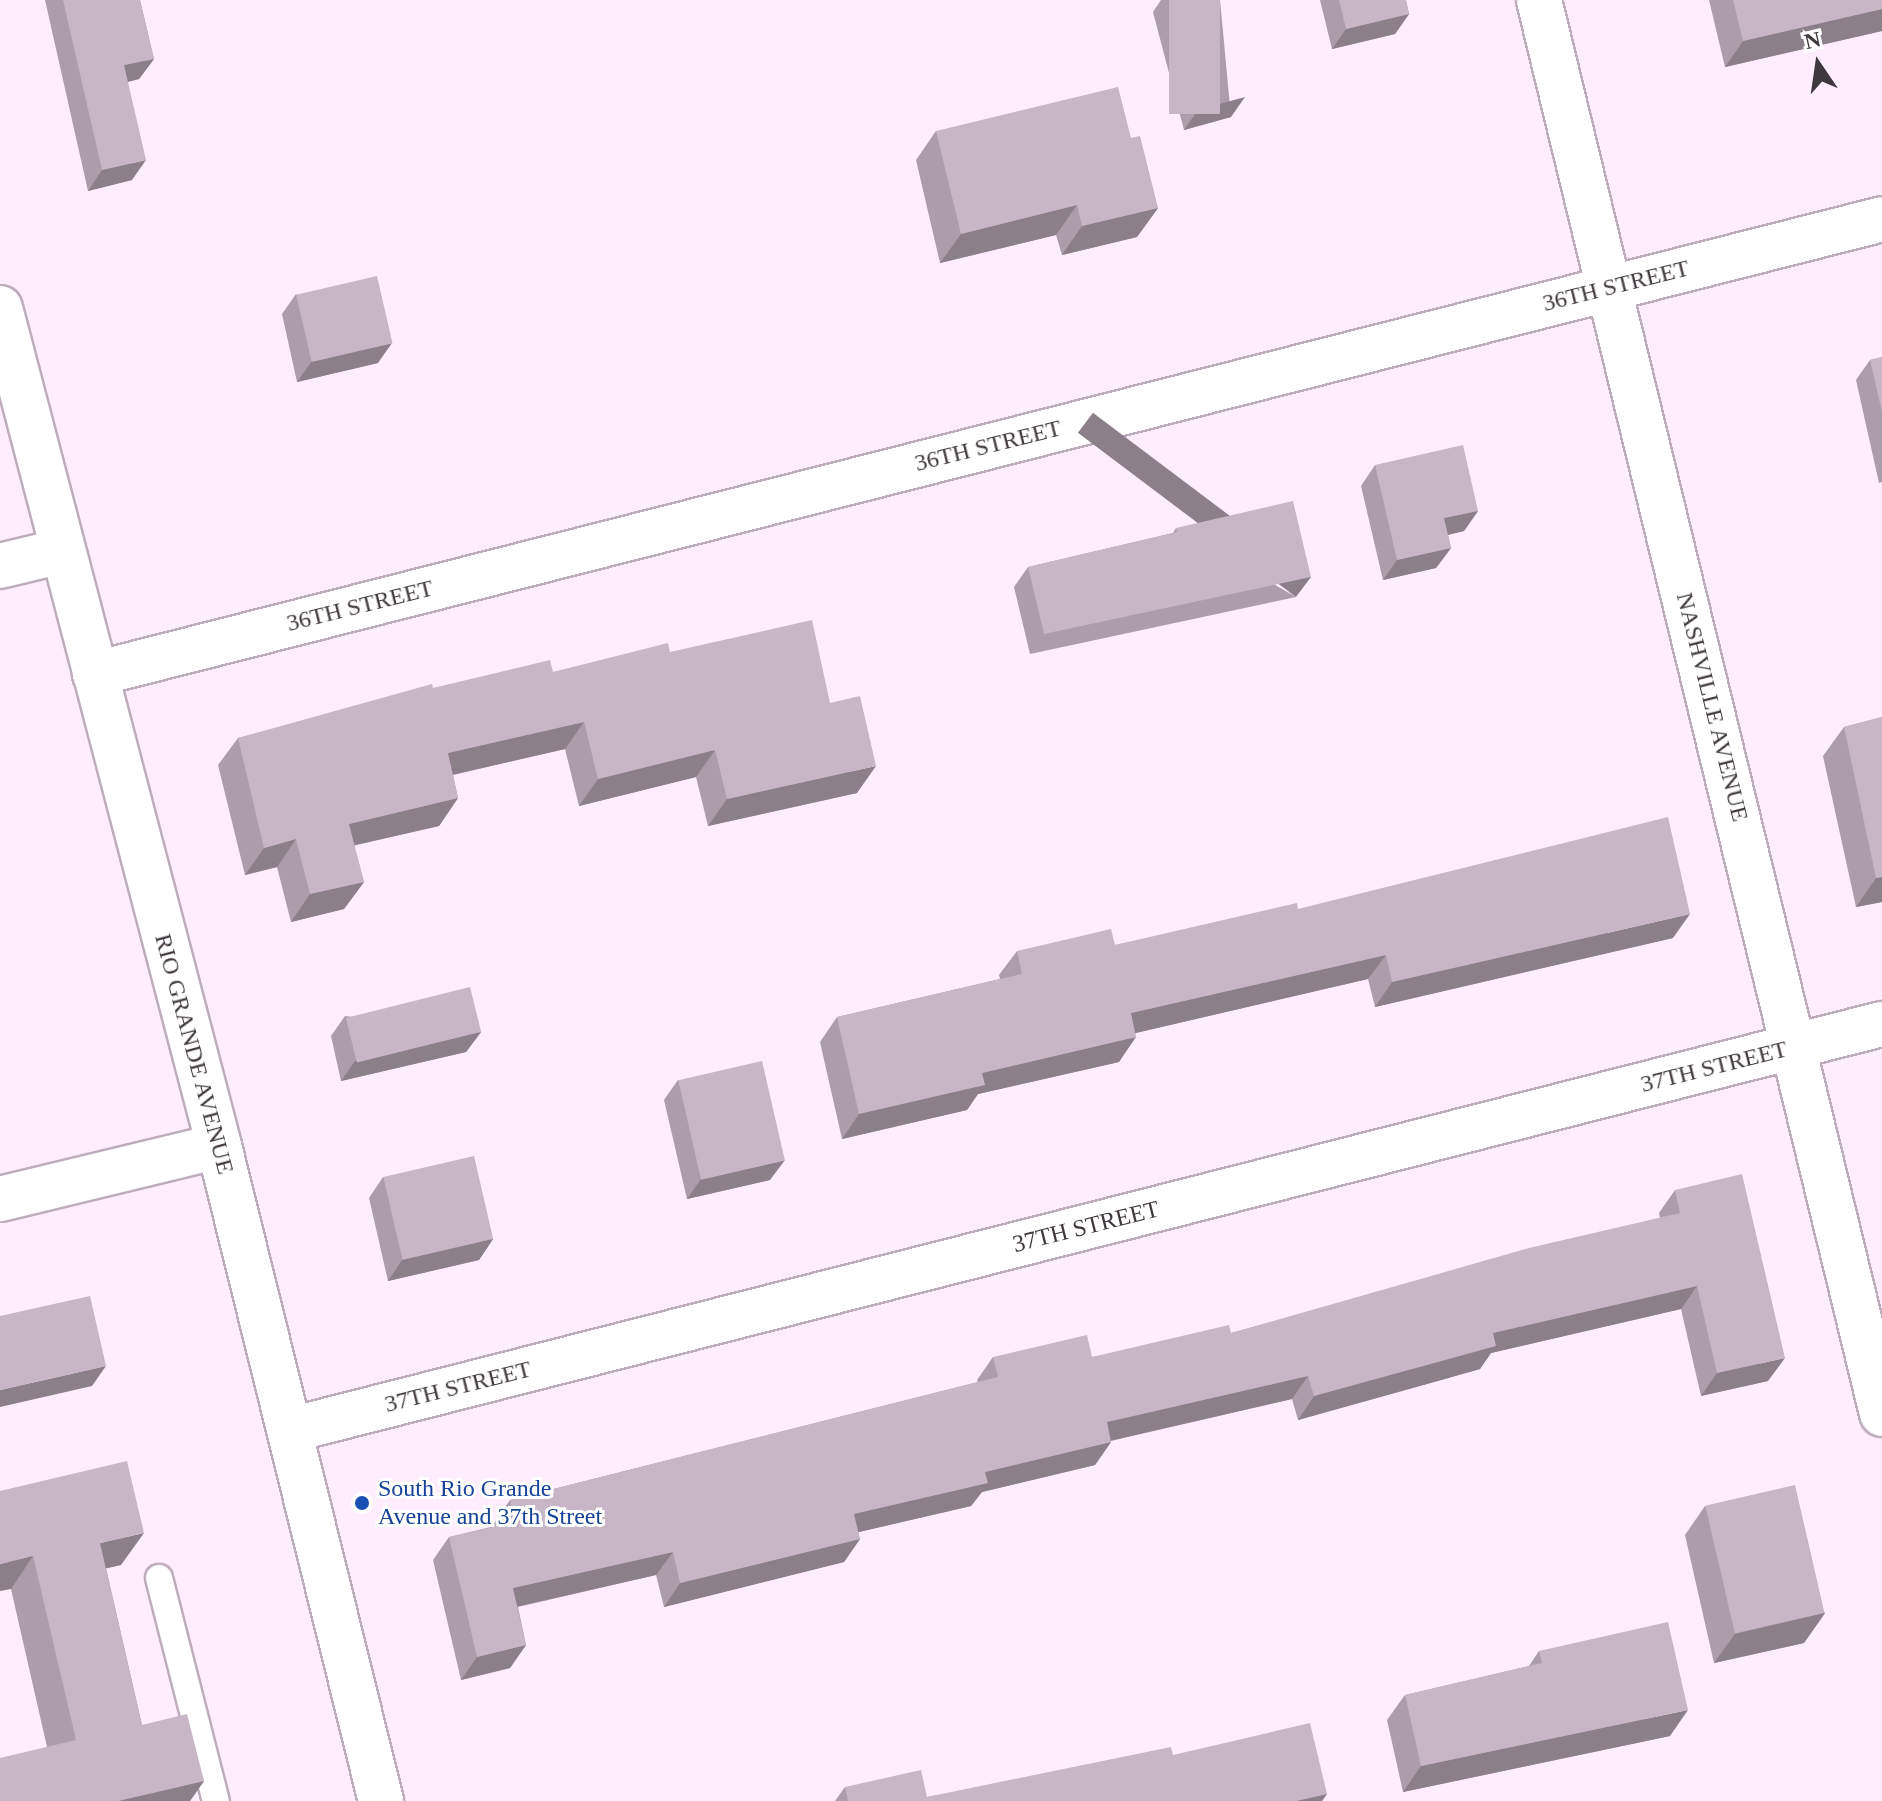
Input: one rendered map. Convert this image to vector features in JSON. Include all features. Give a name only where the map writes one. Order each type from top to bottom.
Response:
[{"type":"street","name":"NASHVILLE AVENUE","points":[[1539,0],[1613,287],[1882,1414]]},
{"type":"street","name":"36TH STREET","points":[[95,674],[1882,219]]},
{"type":"street","name":"RIO GRANDE AVENUE","points":[[0,308],[219,1146],[381,1801]]},
{"type":"street","points":[[0,566],[62,551]]},
{"type":"street","name":"37TH STREET","points":[[290,1430],[1882,1024]]},
{"type":"street","points":[[0,1199],[219,1146]]},
{"type":"lane","points":[[159,1578],[216,1801]]},
{"type":"building","points":[[63,0],[140,0],[154,59],[124,65],[146,160],[102,170]]},
{"type":"building","points":[[1169,0],[1220,0],[1220,114],[1169,114]]},
{"type":"building","points":[[1339,0],[1406,0],[1409,14],[1346,29]]},
{"type":"building","points":[[1733,0],[1882,0],[1882,9],[1743,41]]},
{"type":"building","points":[[1118,87],[1131,138],[1140,136],[1158,208],[1082,226],[1077,205],[961,234],[936,131]]},
{"type":"building","points":[[377,276],[393,343],[312,362],[296,295]]},
{"type":"building","points":[[1882,357],[1882,412],[1870,360]]},
{"type":"building","points":[[1463,445],[1478,511],[1444,518],[1451,548],[1397,560],[1375,465]]},
{"type":"building","points":[[1293,501],[1311,577],[1044,634],[1028,567]]},
{"type":"building","points":[[812,620],[830,703],[860,696],[876,766],[727,799],[715,750],[598,779],[584,722],[448,753],[458,798],[349,824],[364,882],[310,894],[296,839],[264,848],[238,738],[432,684],[433,688],[550,660],[553,672],[668,643],[670,652]]},
{"type":"building","points":[[1882,717],[1882,877],[1876,878],[1844,727]]},
{"type":"building","points":[[1668,817],[1690,914],[1392,982],[1386,955],[1131,1013],[1136,1037],[982,1073],[985,1085],[859,1114],[837,1017],[1022,974],[1017,951],[1111,929],[1115,945],[1297,903],[1298,909]]},
{"type":"building","points":[[470,987],[481,1032],[357,1063],[346,1018]]},
{"type":"building","points":[[762,1061],[785,1160],[701,1180],[678,1080]]},
{"type":"building","points":[[474,1156],[493,1239],[403,1260],[383,1177]]},
{"type":"building","points":[[1742,1174],[1785,1358],[1717,1373],[1697,1286],[1493,1333],[1496,1346],[1314,1396],[1308,1376],[1107,1422],[1111,1442],[985,1472],[988,1483],[854,1514],[860,1539],[680,1583],[673,1552],[513,1588],[526,1645],[477,1657],[449,1537],[515,1522],[510,1500],[998,1377],[993,1357],[1087,1335],[1092,1357],[1229,1325],[1231,1333],[1529,1248],[1680,1213],[1675,1190]]},
{"type":"building","points":[[90,1296],[106,1366],[0,1390],[0,1316]]},
{"type":"building","points":[[127,1461],[144,1533],[100,1543],[142,1725],[187,1714],[204,1781],[118,1801],[0,1801],[0,1758],[76,1740],[33,1556],[0,1564],[0,1491]]},
{"type":"building","points":[[1795,1485],[1824,1613],[1735,1633],[1705,1506]]},
{"type":"building","points":[[1668,1622],[1688,1710],[1421,1766],[1405,1695],[1542,1663],[1539,1651]]},
{"type":"building","points":[[1310,1723],[1327,1794],[1296,1801],[848,1801],[845,1787],[921,1770],[927,1797],[1171,1747],[1173,1755]]},
{"type":"place","name":"South Rio Grande Avenue and 37th Street","points":[[362,1503]]}]
